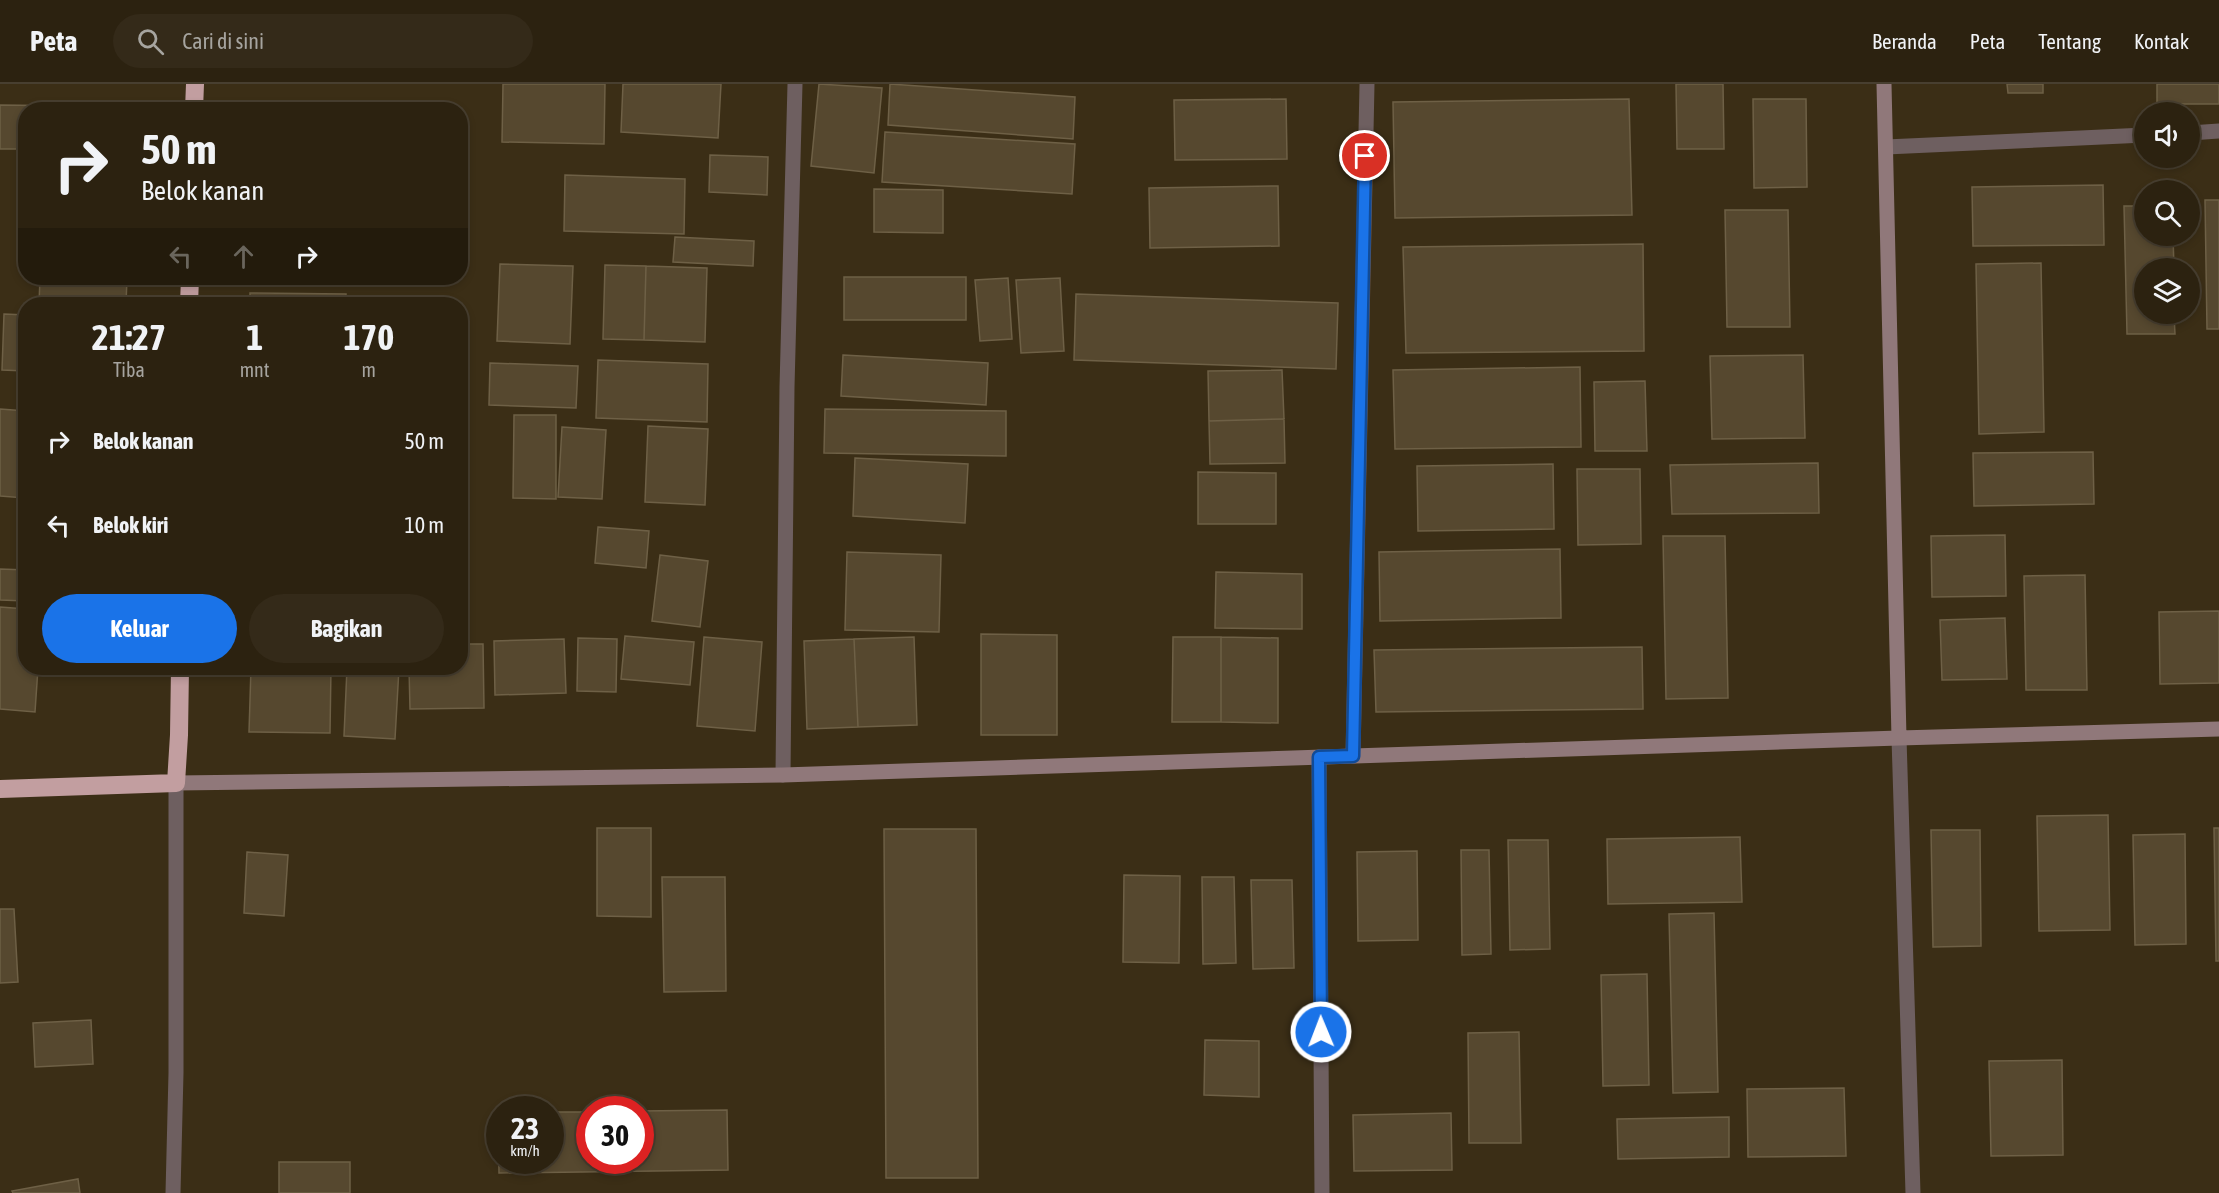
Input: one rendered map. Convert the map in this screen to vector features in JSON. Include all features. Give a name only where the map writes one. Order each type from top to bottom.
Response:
[{"type":"highway","points":[[194,102],[195,84]]},
{"type":"highway","points":[[0,789],[176,783],[180,675]]},
{"type":"street","points":[[783,775],[787,387],[795,84]]},
{"type":"street","points":[[1353,756],[1367,84]]},
{"type":"street","points":[[1884,84],[1899,738],[1913,1193]]},
{"type":"street","points":[[2200,132],[2219,131]]},
{"type":"street","points":[[1886,147],[2134,136]]},
{"type":"street","points":[[172,1193],[176,1073],[176,783],[783,775],[2219,729]]},
{"type":"street","points":[[1319,757],[1322,1193]]},
{"type":"building","points":[[503,84],[605,84],[604,144],[502,142]]},
{"type":"building","points":[[623,84],[721,84],[718,138],[621,132]]},
{"type":"building","points":[[819,84],[882,88],[874,173],[811,166]]},
{"type":"building","points":[[890,84],[1075,97],[1073,139],[888,125]]},
{"type":"building","points":[[1676,84],[1723,84],[1724,149],[1677,149]]},
{"type":"building","points":[[2007,84],[2043,84],[2043,93],[2008,93]]},
{"type":"building","points":[[2157,84],[2219,84],[2219,104],[2157,102]]},
{"type":"building","points":[[1286,99],[1287,159],[1175,160],[1174,100]]},
{"type":"building","points":[[1629,99],[1632,215],[1395,218],[1393,102]]},
{"type":"building","points":[[1753,99],[1806,99],[1807,187],[1754,188]]},
{"type":"building","points":[[0,105],[18,105],[18,149],[0,149]]},
{"type":"building","points":[[885,132],[1075,144],[1072,194],[882,182]]},
{"type":"building","points":[[710,155],[768,157],[767,195],[709,192]]},
{"type":"building","points":[[565,175],[685,179],[684,234],[564,231]]},
{"type":"building","points":[[2103,185],[2104,245],[1973,246],[1972,187]]},
{"type":"building","points":[[1278,186],[1279,246],[1150,248],[1149,188]]},
{"type":"building","points":[[874,189],[943,190],[943,233],[874,232]]},
{"type":"building","points":[[2205,200],[2219,200],[2219,329],[2207,329]]},
{"type":"building","points":[[2124,206],[2134,206],[2134,246],[2173,246],[2174,258],[2134,258],[2134,324],[2174,324],[2175,334],[2127,334]]},
{"type":"building","points":[[1725,210],[1788,210],[1790,327],[1727,327]]},
{"type":"building","points":[[675,237],[754,241],[753,266],[673,262]]},
{"type":"building","points":[[1643,244],[1644,351],[1406,353],[1403,247]]},
{"type":"building","points":[[2041,263],[2044,432],[1979,434],[1976,264]]},
{"type":"building","points":[[500,264],[573,266],[570,344],[497,341]]},
{"type":"building","points":[[605,265],[646,266],[644,340],[603,339]]},
{"type":"building","points":[[646,266],[707,268],[705,342],[644,340]]},
{"type":"building","points":[[844,277],[966,277],[966,320],[844,320]]},
{"type":"building","points":[[1008,278],[1012,339],[980,341],[975,280]]},
{"type":"building","points":[[1060,278],[1064,351],[1021,353],[1016,280]]},
{"type":"building","points":[[40,285],[127,285],[126,297],[39,297]]},
{"type":"building","points":[[250,293],[346,294],[346,297],[250,297]]},
{"type":"building","points":[[1076,294],[1338,303],[1336,369],[1074,360]]},
{"type":"building","points":[[4,314],[18,315],[18,371],[2,370]]},
{"type":"building","points":[[843,355],[988,363],[986,405],[841,396]]},
{"type":"building","points":[[1803,355],[1805,438],[1712,439],[1710,356]]},
{"type":"building","points":[[598,360],[708,364],[707,422],[596,418]]},
{"type":"building","points":[[490,363],[578,366],[576,408],[489,405]]},
{"type":"building","points":[[1580,367],[1581,447],[1395,449],[1393,370]]},
{"type":"building","points":[[1282,370],[1284,419],[1209,421],[1208,371]]},
{"type":"building","points":[[1645,381],[1647,451],[1595,451],[1594,382]]},
{"type":"building","points":[[0,409],[18,410],[18,497],[0,496]]},
{"type":"building","points":[[825,409],[1006,411],[1006,456],[824,453]]},
{"type":"building","points":[[514,415],[556,415],[556,499],[513,498]]},
{"type":"building","points":[[1284,419],[1285,463],[1210,464],[1209,421]]},
{"type":"building","points":[[648,426],[708,429],[705,505],[645,502]]},
{"type":"building","points":[[562,427],[606,430],[602,499],[558,497]]},
{"type":"building","points":[[2093,452],[2094,504],[1974,506],[1973,453]]},
{"type":"building","points":[[855,458],[968,464],[965,523],[853,516]]},
{"type":"building","points":[[1818,463],[1819,513],[1672,514],[1670,465]]},
{"type":"building","points":[[1553,464],[1554,529],[1418,531],[1417,466]]},
{"type":"building","points":[[1577,469],[1640,469],[1641,544],[1578,545]]},
{"type":"building","points":[[1198,472],[1276,473],[1276,524],[1198,524]]},
{"type":"building","points":[[598,527],[649,531],[646,568],[595,563]]},
{"type":"building","points":[[2005,535],[2006,596],[1932,597],[1931,536]]},
{"type":"building","points":[[1663,536],[1725,536],[1728,698],[1666,699]]},
{"type":"building","points":[[1560,549],[1561,618],[1380,621],[1379,552]]},
{"type":"building","points":[[847,552],[941,555],[939,632],[845,630]]},
{"type":"building","points":[[660,555],[708,561],[700,627],[652,621]]},
{"type":"building","points":[[0,569],[18,570],[18,601],[0,600]]},
{"type":"building","points":[[1216,572],[1302,574],[1302,629],[1215,628]]},
{"type":"building","points":[[2085,575],[2087,690],[2026,690],[2024,576]]},
{"type":"building","points":[[0,607],[18,608],[18,675],[38,675],[35,712],[0,709]]},
{"type":"building","points":[[2219,611],[2219,683],[2160,684],[2159,612]]},
{"type":"building","points":[[2005,618],[2007,679],[1942,680],[1940,620]]},
{"type":"building","points":[[981,634],[1057,635],[1057,735],[981,735]]},
{"type":"building","points":[[625,636],[694,642],[690,685],[621,679]]},
{"type":"building","points":[[704,637],[762,642],[755,731],[697,726]]},
{"type":"building","points":[[914,637],[917,725],[858,727],[854,639]]},
{"type":"building","points":[[1173,637],[1221,637],[1221,722],[1172,722]]},
{"type":"building","points":[[1221,637],[1278,638],[1278,723],[1221,722]]},
{"type":"building","points":[[578,638],[617,639],[616,692],[577,691]]},
{"type":"building","points":[[564,639],[566,693],[495,695],[494,641]]},
{"type":"building","points":[[854,639],[858,727],[807,729],[804,641]]},
{"type":"building","points":[[468,644],[483,644],[484,708],[410,709],[409,675],[468,675]]},
{"type":"building","points":[[1642,647],[1643,709],[1376,712],[1374,650]]},
{"type":"building","points":[[251,675],[331,675],[330,733],[249,732]]},
{"type":"building","points":[[347,675],[399,675],[395,739],[344,736]]},
{"type":"building","points":[[2108,815],[2110,930],[2039,931],[2037,816]]},
{"type":"building","points":[[597,828],[651,828],[651,917],[597,916]]},
{"type":"building","points":[[2214,828],[2219,828],[2219,961],[2216,961]]},
{"type":"building","points":[[884,829],[976,829],[978,1178],[886,1178]]},
{"type":"building","points":[[1931,830],[1980,830],[1981,946],[1933,947]]},
{"type":"building","points":[[2185,834],[2186,944],[2135,945],[2133,835]]},
{"type":"building","points":[[1740,837],[1742,902],[1608,904],[1607,839]]},
{"type":"building","points":[[1508,840],[1548,840],[1550,949],[1510,950]]},
{"type":"building","points":[[1461,850],[1489,850],[1491,954],[1462,955]]},
{"type":"building","points":[[1417,851],[1418,940],[1358,941],[1357,852]]},
{"type":"building","points":[[247,852],[288,855],[284,916],[244,913]]},
{"type":"building","points":[[1124,875],[1180,876],[1179,963],[1123,962]]},
{"type":"building","points":[[662,877],[725,877],[726,991],[664,992]]},
{"type":"building","points":[[1202,877],[1234,877],[1236,963],[1203,964]]},
{"type":"building","points":[[1251,880],[1292,880],[1294,968],[1253,969]]},
{"type":"building","points":[[0,909],[14,909],[18,982],[0,983]]},
{"type":"building","points":[[1714,913],[1718,1092],[1673,1093],[1669,914]]},
{"type":"building","points":[[1647,974],[1649,1085],[1603,1086],[1601,975]]},
{"type":"building","points":[[91,1020],[93,1064],[35,1067],[33,1023]]},
{"type":"building","points":[[1519,1032],[1521,1143],[1469,1143],[1468,1033]]},
{"type":"building","points":[[1205,1040],[1259,1041],[1259,1097],[1204,1095]]},
{"type":"building","points":[[2062,1060],[2063,1155],[1991,1156],[1989,1061]]},
{"type":"building","points":[[1844,1088],[1846,1156],[1748,1157],[1747,1089]]},
{"type":"building","points":[[727,1110],[728,1170],[654,1171],[654,1111]]},
{"type":"building","points":[[564,1112],[576,1112],[576,1172],[564,1172]]},
{"type":"building","points":[[1451,1113],[1452,1170],[1354,1171],[1353,1115]]},
{"type":"building","points":[[1729,1117],[1729,1157],[1618,1159],[1617,1119]]},
{"type":"building","points":[[279,1162],[350,1162],[350,1193],[279,1193]]},
{"type":"building","points":[[78,1179],[80,1193],[13,1193],[12,1191]]},
{"type":"route","points":[[1321,1032],[1319,757],[1353,756],[1365,156]]}]
